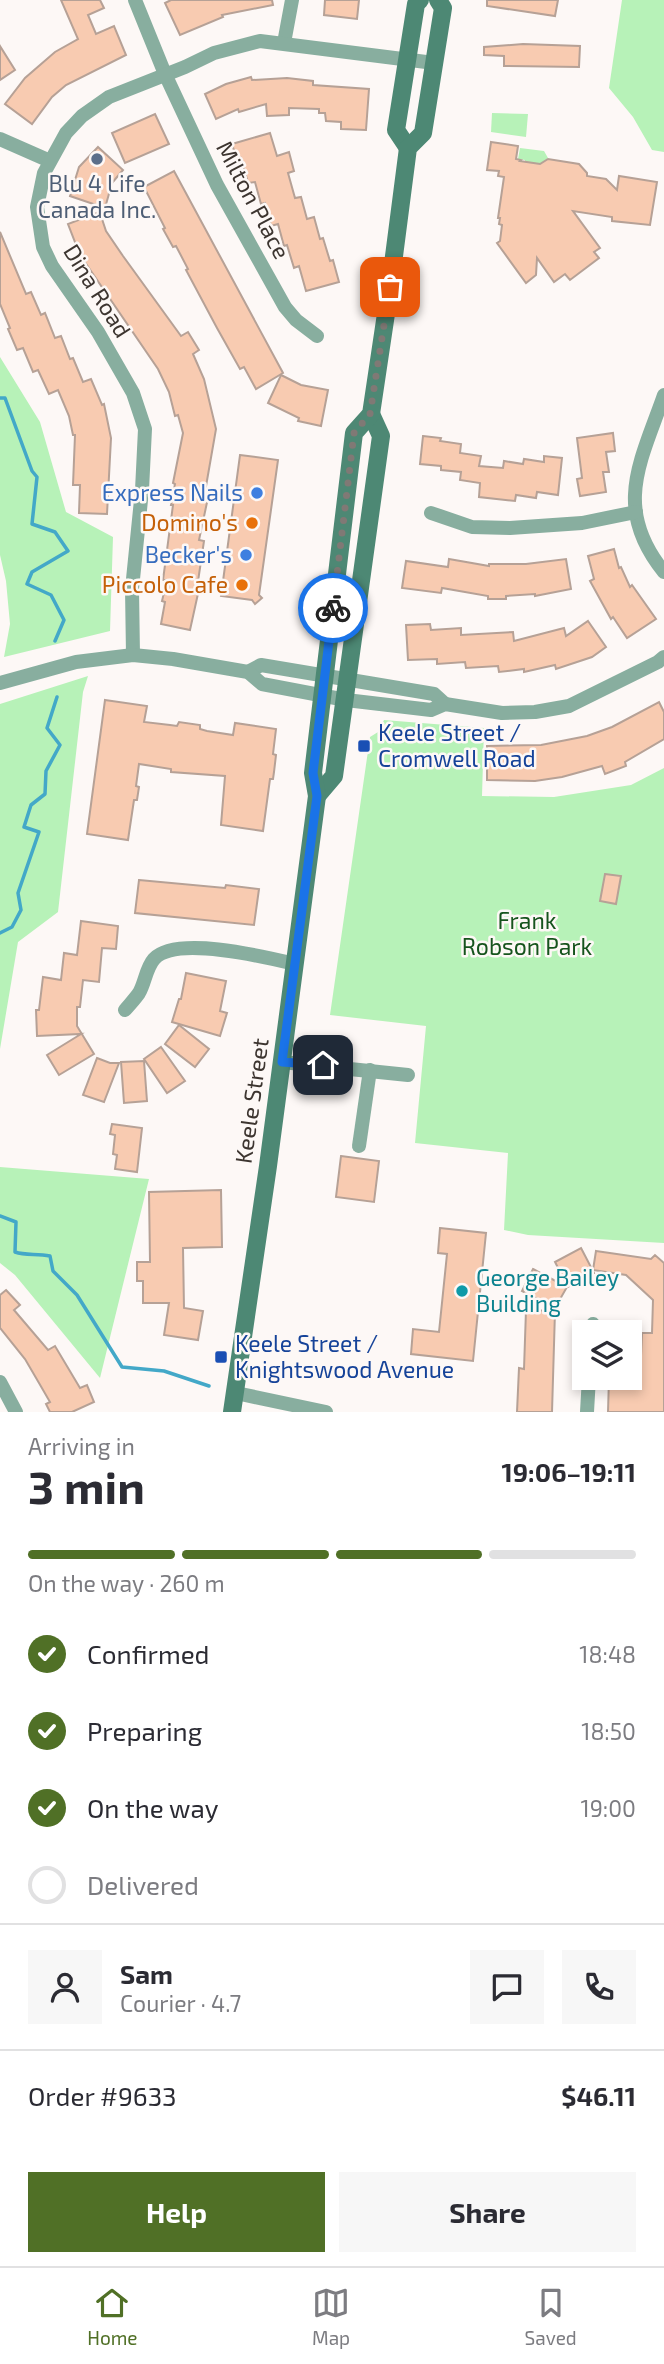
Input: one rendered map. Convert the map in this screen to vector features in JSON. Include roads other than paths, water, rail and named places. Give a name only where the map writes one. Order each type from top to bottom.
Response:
[{"type":"main road","name":"Keele Street","points":[[408,148],[396,130],[415,4],[420,0]]},
{"type":"main road","name":"Keele Street","points":[[232,1412],[317,796],[313,773],[354,433],[370,414],[408,148],[423,133],[443,8],[438,0]]},
{"type":"main road","name":"Keele Street","points":[[317,796],[334,776],[349,679],[357,598],[381,436],[370,414]]},
{"type":"street","name":"Milton Place","points":[[135,0],[165,74],[217,185],[285,307],[296,320],[317,336]]},
{"type":"street","points":[[284,43],[292,0]]},
{"type":"street","name":"Dina Road","points":[[133,655],[132,589],[145,429],[133,393],[98,332],[52,266],[43,247],[37,207],[44,173],[50,161],[66,133],[82,116],[109,97],[214,53],[260,41],[434,63]]},
{"type":"street","points":[[0,139],[50,161]]},
{"type":"street","points":[[664,395],[639,461],[634,489],[636,512],[644,541],[664,572]]},
{"type":"street","points":[[430,513],[472,527],[510,528],[582,523],[636,512]]},
{"type":"street","points":[[0,683],[76,662],[133,655],[248,672],[262,684],[346,700],[431,710],[445,704],[502,713],[535,712],[569,706],[664,657]]},
{"type":"street","points":[[248,672],[261,665],[325,675],[434,694],[445,704]]},
{"type":"street","points":[[125,1010],[138,994],[152,961],[163,951],[191,947],[266,957],[295,964]]},
{"type":"street","points":[[282,1062],[408,1074]]},
{"type":"street","points":[[359,1146],[370,1070]]},
{"type":"street","points":[[0,1382],[16,1412]]},
{"type":"street","points":[[587,1412],[588,1390]]},
{"type":"street","points":[[236,1393],[326,1412]]},
{"type":"waterway","points":[[0,398],[5,398],[32,471],[37,477],[32,524],[55,532],[68,551],[32,572],[27,584],[51,595],[64,620],[55,641]]},
{"type":"waterway","points":[[0,933],[12,927],[21,910],[18,893],[39,832],[24,827],[31,805],[45,794],[46,771],[60,745],[47,728],[57,697]]},
{"type":"waterway","points":[[0,1216],[16,1222],[15,1252],[50,1256],[53,1271],[77,1295],[122,1367],[164,1371],[209,1386]]},
{"type":"place","name":"Blu 4 Life Canada Inc.","points":[[97,159]]},
{"type":"place","name":"Express Nails","points":[[257,493]]},
{"type":"place","name":"Domino's","points":[[252,523]]},
{"type":"place","name":"Becker's","points":[[246,555]]},
{"type":"place","name":"Piccolo Cafe","points":[[242,585]]},
{"type":"place","name":"Keele Street / Cromwell Road","points":[[364,746]]},
{"type":"place","name":"George Bailey Building","points":[[462,1291]]},
{"type":"place","name":"Keele Street / Knightswood Avenue","points":[[221,1357]]},
{"type":"park label","name":"Frank Robson Park","points":[[527,934]]}]
